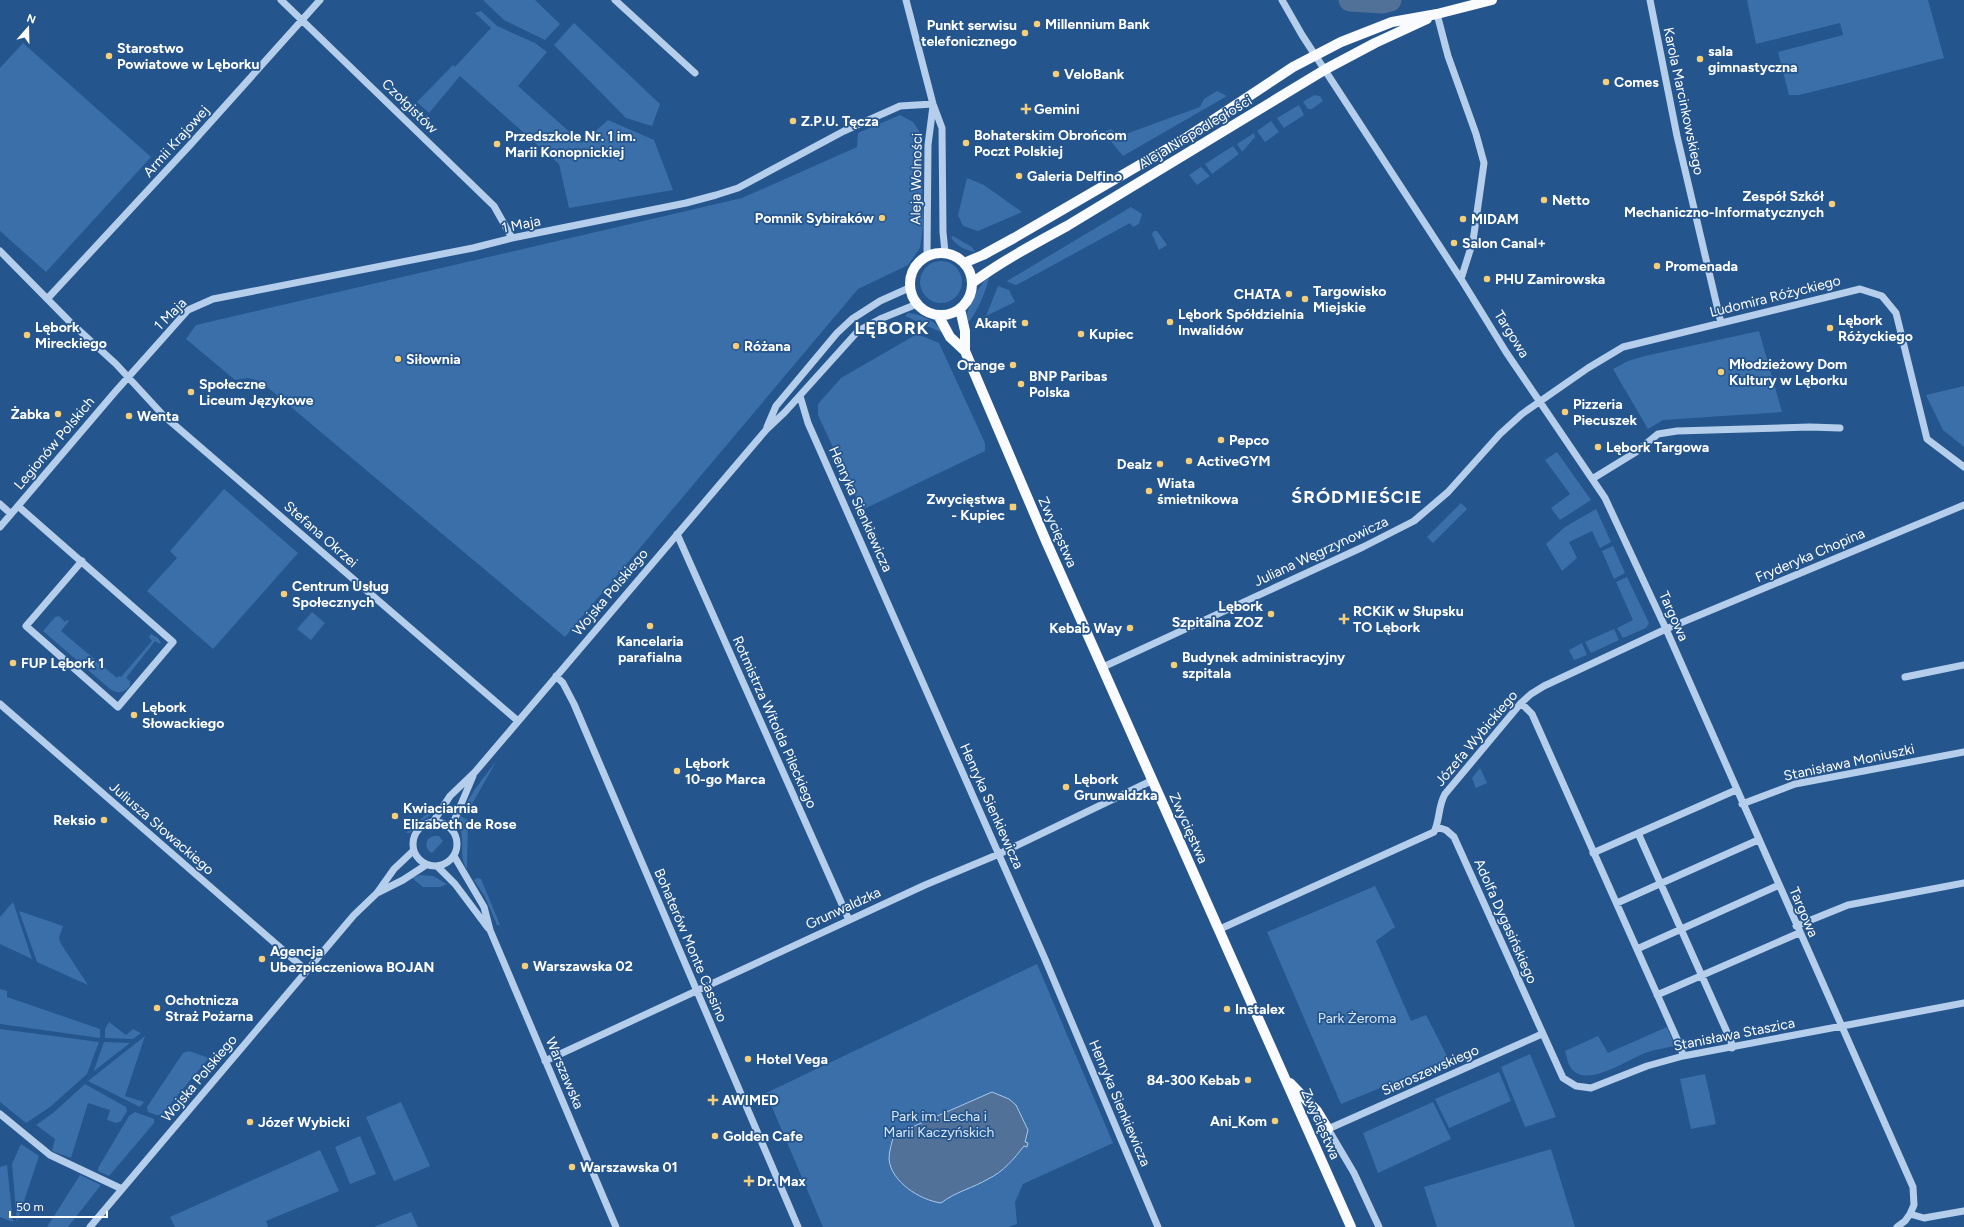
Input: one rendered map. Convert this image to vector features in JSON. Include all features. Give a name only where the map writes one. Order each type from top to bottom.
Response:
[{"type":"main road","name":"Aleja Niepodległości","points":[[964,263],[983,255],[1014,238],[1186,138],[1293,67],[1341,42],[1392,22],[1437,14],[1492,0]]},
{"type":"main road","name":"Aleja Niepodległości","points":[[972,283],[991,269],[1029,246],[1067,226],[1326,69],[1368,46],[1437,14]]},
{"type":"main road","points":[[936,252],[945,252],[956,256],[964,263],[970,272],[972,283],[971,293],[967,302],[960,309],[950,314],[938,315],[926,312],[917,304],[909,288],[913,269],[919,261],[936,252]]},
{"type":"main road","name":"Zwycięstwa","points":[[960,309],[965,330],[965,351],[1027,497],[1351,1227]]},
{"type":"main road","name":"Zwycięstwa","points":[[938,315],[950,337],[965,351]]},
{"type":"main road","points":[[1285,1079],[1317,1111],[1328,1129]]},
{"type":"street","name":"Czołgistów","points":[[281,0],[494,206],[505,222],[512,238]]},
{"type":"street","name":"Armii Krajowej","points":[[48,298],[190,146],[320,0]]},
{"type":"street","points":[[615,0],[695,73]]},
{"type":"street","name":"Aleja Wolności","points":[[906,0],[933,104],[942,128],[942,221],[945,252]]},
{"type":"street","name":"Targowa","points":[[1282,0],[1539,401],[1605,498],[1666,629],[1797,929],[1913,1187],[1914,1204],[1910,1214]]},
{"type":"street","name":"Karola Marcinkowskiego","points":[[1650,0],[1677,136],[1721,323]]},
{"type":"street","points":[[1437,14],[1448,56],[1476,134],[1484,163],[1473,241],[1461,279]]},
{"type":"street","name":"Aleja Wolności","points":[[926,256],[928,145],[933,104]]},
{"type":"street","name":"1 Maja","points":[[128,378],[188,310],[213,299],[473,248],[512,238],[686,203],[716,195],[738,188],[844,131],[900,106],[933,104]]},
{"type":"street","name":"Stefana Okrzei","points":[[0,251],[128,378],[163,415],[518,721]]},
{"type":"street","name":"Wojska Polskiego","points":[[766,430],[776,406],[838,333],[852,319],[880,301],[909,288]]},
{"type":"street","name":"Ludomira Różyckiego","points":[[1539,401],[1588,368],[1623,347],[1860,289],[1882,296],[1896,313],[1927,439],[1964,467]]},
{"type":"street","name":"Wojska Polskiego","points":[[434,822],[450,796],[475,772],[766,430],[800,396],[858,331],[880,319],[917,304]]},
{"type":"street","name":"Legionów Polskich","points":[[0,527],[128,378]]},
{"type":"street","name":"Henryka Sienkiewicza","points":[[800,396],[808,423],[999,854],[1158,1227]]},
{"type":"street","name":"Juliana Węgrzynowicza","points":[[1103,667],[1363,548],[1414,521],[1448,492],[1500,434],[1539,401]]},
{"type":"street","points":[[1592,479],[1636,452],[1658,434],[1677,431],[1810,427],[1840,428]]},
{"type":"street","points":[[0,504],[11,514]]},
{"type":"street","name":"Fryderyka Chopina","points":[[1666,629],[1964,505]]},
{"type":"street","points":[[18,506],[82,562],[173,642],[118,708],[26,626],[82,562]]},
{"type":"street","name":"Rotmistrza Witolda Pileckiego","points":[[677,534],[850,920]]},
{"type":"street","name":"Józefa Wybickiego","points":[[1436,827],[1441,800],[1445,794],[1521,703],[1531,694],[1544,686],[1666,629]]},
{"type":"street","points":[[1905,677],[1964,665]]},
{"type":"street","name":"Bohaterów Monte Cassino","points":[[556,676],[563,683],[569,693],[798,1227]]},
{"type":"street","points":[[1521,703],[1532,714],[1593,853],[1617,903],[1683,1056]]},
{"type":"street","name":"Juliusza Słowackiego","points":[[0,704],[307,971]]},
{"type":"street","name":"Stanisława Moniuszki","points":[[1742,804],[1795,784],[1964,752]]},
{"type":"street","name":"Wojska Polskiego","points":[[451,828],[475,772]]},
{"type":"street","name":"Grunwaldzka","points":[[546,1061],[850,920],[999,854],[1153,780]]},
{"type":"street","points":[[1593,853],[1736,790]]},
{"type":"street","points":[[434,822],[445,824],[451,828],[455,835],[457,844],[454,856],[446,863],[437,866],[426,865],[420,861],[413,850],[413,842],[417,832],[423,826],[434,822]]},
{"type":"street","points":[[1220,929],[1428,836],[1434,832],[1436,827]]},
{"type":"street","name":"Adolfa Dygasińskiego","points":[[1436,827],[1446,830],[1454,837],[1542,1034]]},
{"type":"street","points":[[1638,833],[1731,1041],[1732,1048]]},
{"type":"street","points":[[1617,903],[1758,840]]},
{"type":"street","name":"Wojska Polskiego","points":[[90,1227],[354,915],[377,893],[394,869],[413,850]]},
{"type":"street","name":"Warszawska","points":[[454,856],[484,907],[490,930],[616,1227]]},
{"type":"street","name":"Wojska Polskiego","points":[[377,893],[403,880],[426,865]]},
{"type":"street","name":"Warszawska","points":[[437,866],[455,884],[490,930]]},
{"type":"street","points":[[1657,995],[1702,976],[1848,905],[1964,883]]},
{"type":"street","points":[[1637,949],[1778,885]]},
{"type":"street","name":"Stanisława Staszica","points":[[1542,1034],[1563,1078],[1569,1084],[1581,1088],[1591,1088],[1647,1066],[1683,1056],[1732,1048],[1964,1003]]},
{"type":"street","name":"Sieroszewskiego","points":[[1328,1129],[1542,1034]]},
{"type":"street","points":[[0,1114],[50,1155],[122,1189]]},
{"type":"street","points":[[1328,1129],[1354,1173],[1379,1227]]},
{"type":"street","points":[[1897,1227],[1905,1221],[1910,1214],[1924,1218],[1964,1211]]},
{"type":"green space","points":[[483,0],[535,0],[560,24],[545,40],[504,20]]},
{"type":"green space","points":[[1747,0],[1928,0],[1944,58],[1799,95],[1789,95],[1778,52],[1843,35],[1840,23],[1756,44]]},
{"type":"green space","points":[[481,11],[497,26],[535,43],[547,52],[518,86],[582,143],[608,120],[654,140],[673,190],[569,208],[559,164],[460,76],[429,113],[417,102],[453,65],[455,67],[491,28],[475,13]]},
{"type":"green space","points":[[574,23],[660,104],[652,126],[626,118],[554,45]]},
{"type":"green space","points":[[23,43],[151,157],[46,272],[0,231],[0,68]]},
{"type":"green space","points":[[1217,91],[1227,96],[1123,156],[1106,135],[1106,131],[1111,129],[1120,136],[1200,107],[1204,99]]},
{"type":"green space","points":[[1314,95],[1320,96],[1323,101],[1312,109],[1308,109],[1303,102]]},
{"type":"green space","points":[[1299,105],[1304,115],[1284,128],[1277,118]]},
{"type":"green space","points":[[900,115],[913,122],[921,134],[923,225],[920,248],[908,265],[858,289],[565,637],[260,381],[248,378],[235,380],[186,339],[196,325],[742,198],[857,147],[858,133]]},
{"type":"green space","points":[[1271,121],[1279,132],[1265,142],[1257,131]]},
{"type":"green space","points":[[1254,133],[1255,137],[1242,152],[1237,144]]},
{"type":"green space","points":[[1233,146],[1239,154],[1212,174],[1205,164]]},
{"type":"green space","points":[[1201,167],[1210,176],[1197,185],[1189,175]]},
{"type":"green space","points":[[967,178],[984,185],[1022,212],[978,231],[963,226],[958,215]]},
{"type":"green space","points":[[1131,207],[1142,214],[1139,224],[1133,227],[1130,223],[1016,285],[1007,281]]},
{"type":"green space","points":[[1154,231],[1157,231],[1167,245],[1159,250],[1152,234]]},
{"type":"green space","points":[[953,236],[972,247],[975,252],[964,249],[958,245],[951,237]]},
{"type":"green space","points":[[937,261],[945,261],[953,264],[959,270],[962,282],[959,294],[953,300],[945,303],[937,303],[929,300],[923,294],[920,286],[920,278],[923,270],[929,264]]},
{"type":"green space","points":[[989,276],[987,287],[980,302],[973,316],[966,323],[967,312],[973,298]]},
{"type":"green space","points":[[998,286],[1009,290],[1015,302],[986,316]]},
{"type":"green space","points":[[908,313],[928,319],[937,325],[943,333],[905,316]]},
{"type":"green space","points":[[1759,331],[1782,412],[1663,420],[1648,429],[1613,369],[1628,361],[1645,356]]},
{"type":"green space","points":[[917,334],[939,343],[985,443],[985,451],[862,510],[818,415],[818,404],[841,378]]},
{"type":"green space","points":[[1964,386],[1964,447],[1943,430],[1926,395]]},
{"type":"green space","points":[[1557,452],[1591,500],[1560,520],[1551,508],[1570,494],[1545,460]]},
{"type":"green space","points":[[224,489],[298,553],[213,649],[147,591],[177,558],[170,551]]},
{"type":"green space","points":[[1461,503],[1467,509],[1433,543],[1427,537]]},
{"type":"green space","points":[[1596,509],[1611,542],[1600,548],[1592,531],[1569,542],[1577,558],[1562,571],[1546,544],[1565,527]]},
{"type":"green space","points":[[1613,546],[1625,573],[1614,579],[1602,551]]},
{"type":"green space","points":[[1627,577],[1649,623],[1646,628],[1623,638],[1617,628],[1633,620],[1616,582]]},
{"type":"green space","points":[[312,612],[325,623],[311,640],[297,629]]},
{"type":"green space","points":[[59,616],[65,622],[67,620],[69,621],[61,631],[117,678],[119,676],[121,677],[152,641],[149,637],[151,634],[158,638],[161,643],[160,644],[155,641],[126,678],[130,681],[130,686],[123,691],[116,692],[110,689],[43,631],[55,617]]},
{"type":"green space","points":[[1614,629],[1619,640],[1591,653],[1585,642]]},
{"type":"green space","points":[[1582,643],[1587,655],[1574,660],[1569,650]]},
{"type":"green space","points":[[497,760],[468,811],[463,809],[475,789]]},
{"type":"green space","points":[[1480,768],[1487,783],[1476,788],[1472,778]]},
{"type":"green space","points":[[436,805],[439,805],[433,813],[417,825],[410,833],[406,833]]},
{"type":"green space","points":[[460,816],[468,820],[467,869],[463,859]]},
{"type":"green space","points":[[433,836],[439,836],[443,841],[432,853],[427,849],[426,845],[428,839]]},
{"type":"green space","points":[[420,875],[433,876],[447,884],[440,887],[423,887],[412,878]]},
{"type":"green space","points":[[477,878],[481,879],[500,925],[497,925],[485,897],[474,880]]},
{"type":"green space","name":"Park Żeroma","points":[[1375,886],[1395,927],[1376,941],[1411,1021],[1426,1015],[1449,1060],[1341,1104],[1267,932]]},
{"type":"green space","points":[[13,902],[32,959],[0,944],[0,917]]},
{"type":"green space","points":[[19,911],[63,926],[59,938],[61,944],[88,985],[37,962]]},
{"type":"green space","name":"Park im. Lecha i Marii Kaczyńskich","points":[[1037,964],[1113,1143],[1023,1184],[1015,1202],[1017,1224],[1008,1227],[823,1227],[766,1093]]},
{"type":"green space","points":[[0,989],[7,991],[7,997],[100,1029],[100,1038],[0,1024]]},
{"type":"green space","points":[[109,1022],[126,1035],[133,1029],[141,1033],[133,1039],[105,1038],[105,1029]]},
{"type":"green space","points":[[1667,1027],[1675,1046],[1648,1052],[1608,1071],[1585,1075],[1576,1073],[1568,1063],[1565,1051],[1598,1036],[1608,1053]]},
{"type":"green space","points":[[0,1029],[99,1042],[87,1074],[50,1107],[26,1123],[0,1102]]},
{"type":"green space","points":[[145,1036],[125,1096],[144,1102],[140,1107],[88,1081]]},
{"type":"green space","points":[[104,1042],[130,1043],[94,1071],[94,1070]]},
{"type":"green space","points":[[189,1051],[209,1058],[161,1115],[148,1112],[147,1107],[183,1053]]},
{"type":"green space","points":[[1530,1054],[1556,1117],[1525,1127],[1501,1067]]},
{"type":"green space","points":[[1499,1072],[1511,1101],[1449,1128],[1435,1099]]},
{"type":"green space","points":[[1705,1074],[1716,1124],[1691,1129],[1680,1079]]},
{"type":"green space","points":[[85,1084],[126,1107],[127,1111],[121,1121],[116,1123],[107,1120],[110,1110],[88,1103],[71,1158],[52,1151],[55,1139],[36,1125],[53,1113]]},
{"type":"green space","points":[[401,1102],[430,1166],[394,1181],[366,1117]]},
{"type":"green space","points":[[1433,1102],[1451,1139],[1378,1173],[1363,1133]]},
{"type":"green space","points":[[135,1112],[154,1119],[154,1123],[109,1176],[98,1171],[98,1168],[129,1116]]},
{"type":"green space","points":[[360,1136],[376,1174],[350,1184],[335,1147]]},
{"type":"green space","points":[[21,1144],[39,1156],[17,1222],[12,1164]]},
{"type":"green space","points":[[1551,1149],[1575,1227],[1437,1227],[1424,1187]]},
{"type":"green space","points":[[320,1150],[339,1191],[266,1221],[268,1227],[175,1227],[170,1217]]},
{"type":"green space","points":[[7,1165],[13,1222],[0,1217],[0,1167]]},
{"type":"green space","points":[[80,1175],[101,1185],[68,1227],[47,1227]]},
{"type":"green space","points":[[411,1212],[418,1227],[374,1227]]},
{"type":"shaded area","points":[[992,1092],[1009,1099],[1016,1105],[1028,1130],[1025,1142],[1028,1143],[1027,1147],[1024,1146],[999,1173],[941,1203],[916,1194],[901,1182],[895,1175],[889,1159],[894,1135]]},
{"type":"waterway","points":[[1350,0],[1382,2],[1390,0]]},
{"type":"place","name":"Millennium Bank","points":[[1037,24]]},
{"type":"place","name":"Punkt serwisu telefonicznego","points":[[1025,33]]},
{"type":"place","name":"Starostwo Powiatowe w Lęborku","points":[[109,56]]},
{"type":"place","name":"sala gimnastyczna","points":[[1700,59]]},
{"type":"place","name":"VeloBank","points":[[1056,74]]},
{"type":"place","name":"Comes","points":[[1606,82]]},
{"type":"place","name":"Gemini","points":[[1026,109]]},
{"type":"place","name":"Z.P.U. Tęcza","points":[[793,121]]},
{"type":"place","name":"Bohaterskim Obrońcom Poczt Polskiej","points":[[966,143]]},
{"type":"place","name":"Przedszkole Nr. 1 im. Marii Konopnickiej","points":[[497,144]]},
{"type":"place","name":"Galeria Delfino","points":[[1019,176]]},
{"type":"place","name":"Netto","points":[[1544,200]]},
{"type":"place","name":"Zespół Szkół Mechaniczno-Informatycznych","points":[[1832,204]]},
{"type":"place","name":"Pomnik Sybiraków","points":[[882,218]]},
{"type":"place","name":"MIDAM","points":[[1463,219]]},
{"type":"place","name":"Salon Canal+","points":[[1454,243]]},
{"type":"place","name":"Promenada","points":[[1657,266]]},
{"type":"place","name":"PHU Zamirowska","points":[[1487,279]]},
{"type":"place","name":"CHATA","points":[[1289,294]]},
{"type":"place","name":"Targowisko Miejskie","points":[[1305,299]]},
{"type":"place","name":"Lębork Spółdzielnia Inwalidów","points":[[1170,322]]},
{"type":"place","name":"Akapit","points":[[1025,323]]},
{"type":"place","name":"Lębork Różyckiego","points":[[1830,328]]},
{"type":"place","name":"Kupiec","points":[[1081,334]]},
{"type":"place","name":"Lębork Mireckiego","points":[[27,335]]},
{"type":"place","name":"Różana","points":[[736,346]]},
{"type":"place","name":"Siłownia","points":[[398,359]]},
{"type":"place","name":"Orange","points":[[1013,365]]},
{"type":"place","name":"Młodzieżowy Dom Kultury w Lęborku","points":[[1721,372]]},
{"type":"place","name":"BNP Paribas Polska","points":[[1021,384]]},
{"type":"place","name":"Społeczne Liceum Językowe","points":[[191,392]]},
{"type":"place","name":"Pizzeria Piecuszek","points":[[1565,412]]},
{"type":"place","name":"Żabka","points":[[58,414]]},
{"type":"place","name":"Wenta","points":[[129,416]]},
{"type":"place","name":"Pepco","points":[[1221,440]]},
{"type":"place","name":"Lębork Targowa","points":[[1598,447]]},
{"type":"place","name":"ActiveGYM","points":[[1189,461]]},
{"type":"place","name":"Dealz","points":[[1160,464]]},
{"type":"place","name":"Wiata śmietnikowa","points":[[1149,491]]},
{"type":"place","name":"Zwycięstwa - Kupiec","points":[[1013,507]]},
{"type":"place","name":"Centrum Usług Społecznych","points":[[284,594]]},
{"type":"place","name":"Lębork Szpitalna ZOZ","points":[[1271,614]]},
{"type":"place","name":"RCKiK w Słupsku TO Lębork","points":[[1344,619]]},
{"type":"place","name":"Kancelaria parafialna","points":[[650,626]]},
{"type":"place","name":"Kebab Way","points":[[1130,628]]},
{"type":"place","name":"FUP Lębork 1","points":[[13,663]]},
{"type":"place","name":"Budynek administracyjny szpitala","points":[[1174,665]]},
{"type":"place","name":"Lębork Słowackiego","points":[[134,715]]},
{"type":"place","name":"Lębork 10-go Marca","points":[[677,771]]},
{"type":"place","name":"Lębork Grunwaldzka","points":[[1066,787]]},
{"type":"place","name":"Kwiaciarnia Elizabeth de Rose","points":[[395,816]]},
{"type":"place","name":"Reksio","points":[[104,820]]},
{"type":"place","name":"Agencja Ubezpieczeniowa BOJAN","points":[[262,959]]},
{"type":"place","name":"Warszawska 02","points":[[525,966]]},
{"type":"place","name":"Ochotnicza Straż Pożarna","points":[[157,1008]]},
{"type":"place","name":"Instalex","points":[[1227,1009]]},
{"type":"place","name":"Hotel Vega","points":[[748,1059]]},
{"type":"place","name":"84-300 Kebab","points":[[1248,1080]]},
{"type":"place","name":"AWIMED","points":[[713,1100]]},
{"type":"place","name":"Ani_Kom","points":[[1275,1121]]},
{"type":"place","name":"Józef Wybicki","points":[[250,1122]]},
{"type":"place","name":"Golden Cafe","points":[[715,1136]]},
{"type":"place","name":"Warszawska 01","points":[[572,1167]]},
{"type":"place","name":"Dr. Max","points":[[749,1181]]},
{"type":"district","name":"LĘBORK","points":[[892,328]]},
{"type":"district","name":"ŚRÓDMIEŚCIE","points":[[1357,497]]}]
